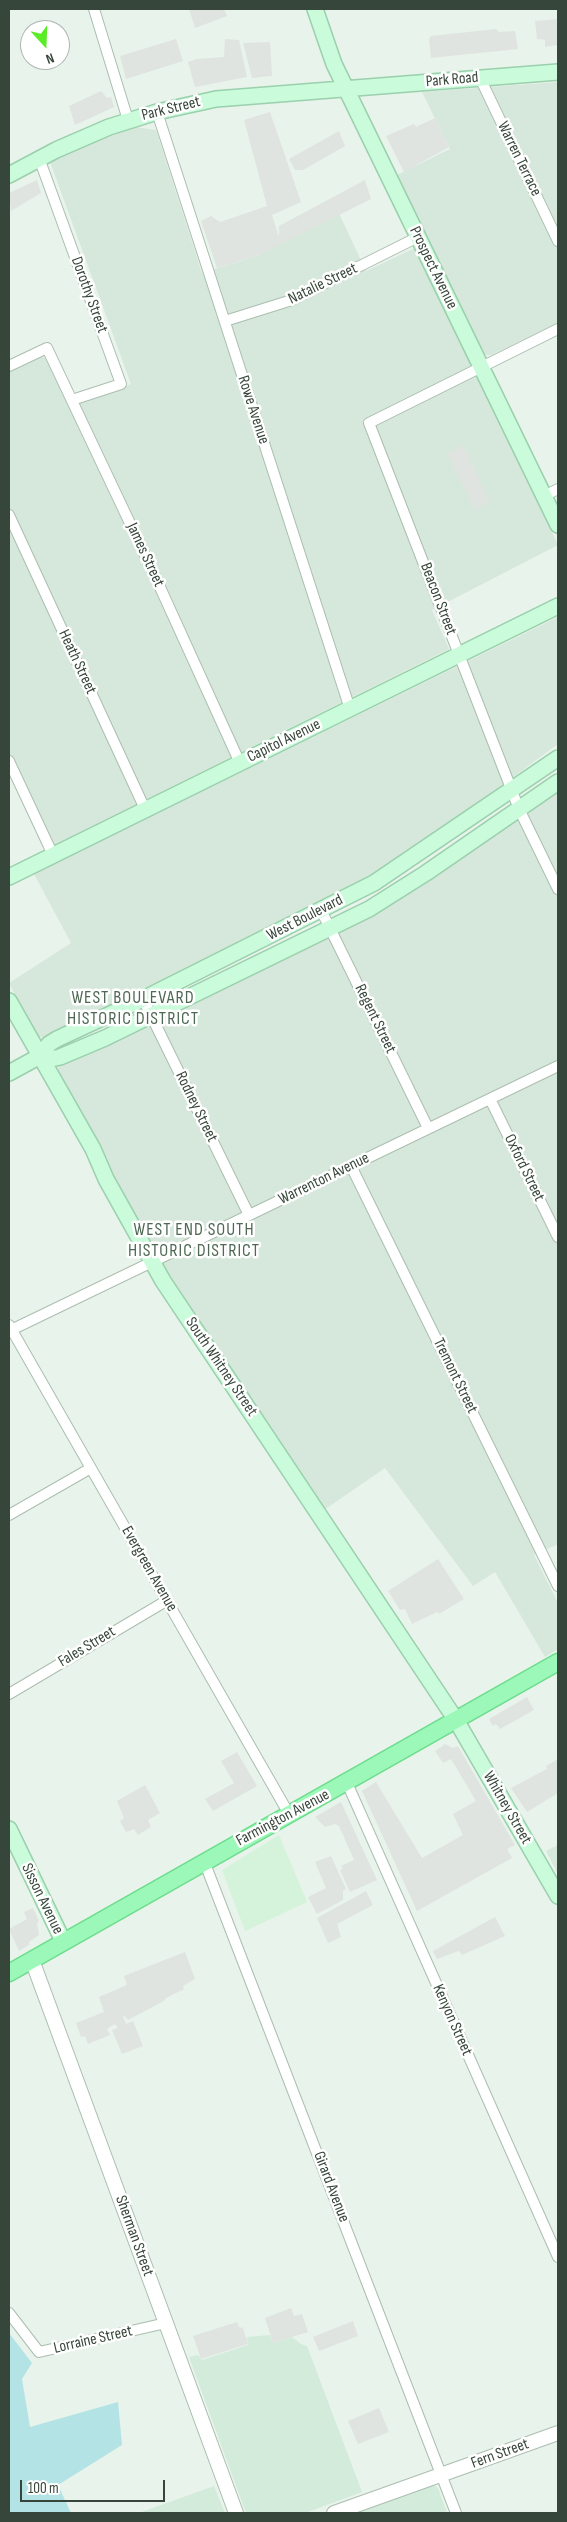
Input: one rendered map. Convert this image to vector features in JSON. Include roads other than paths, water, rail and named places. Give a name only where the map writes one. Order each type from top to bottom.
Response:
[{"type":"main road","name":"Prospect Avenue","points":[[315,9],[334,64],[558,525]]},
{"type":"main road","name":"Park Road","points":[[346,87],[558,72]]},
{"type":"main road","name":"Park Street","points":[[9,175],[39,158],[128,120],[157,112],[235,96],[346,87]]},
{"type":"main road","name":"Capitol Avenue","points":[[9,877],[558,606]]},
{"type":"main road","name":"West Boulevard","points":[[9,1073],[40,1056],[49,1044],[57,1039],[144,999],[374,883],[558,758]]},
{"type":"main road","name":"West Boulevard","points":[[40,1056],[51,1059],[60,1057],[369,909],[426,873],[558,782]]},
{"type":"main road","points":[[415,856],[426,873]]},
{"type":"main road","name":"South Whitney Street","points":[[9,1000],[93,1149],[106,1179],[152,1262],[456,1720]]},
{"type":"main road","name":"Farmington Avenue","points":[[9,1973],[558,1662]]},
{"type":"main road","name":"Whitney Street","points":[[456,1720],[558,1896]]},
{"type":"main road","name":"Sisson Avenue","points":[[9,1829],[63,1941]]},
{"type":"street","points":[[94,9],[128,120]]},
{"type":"street","name":"Warren Terrace","points":[[480,78],[558,241]]},
{"type":"street","name":"Rowe Avenue","points":[[157,112],[350,709]]},
{"type":"street","name":"Dorothy Street","points":[[39,158],[121,384],[72,400]]},
{"type":"street","name":"Natalie Street","points":[[225,322],[292,300],[418,237]]},
{"type":"street","points":[[481,366],[558,329]]},
{"type":"street","name":"James Street","points":[[9,366],[47,348],[240,763]]},
{"type":"street","name":"Beacon Street","points":[[481,366],[369,422],[511,790],[558,889]]},
{"type":"street","points":[[544,496],[558,489]]},
{"type":"street","name":"Heath Street","points":[[9,516],[145,809]]},
{"type":"street","points":[[9,761],[53,855]]},
{"type":"street","name":"Regent Street","points":[[321,910],[428,1128]]},
{"type":"street","name":"Rodney Street","points":[[144,999],[249,1215]]},
{"type":"street","name":"Warrenton Avenue","points":[[10,1328],[152,1262],[558,1066]]},
{"type":"street","name":"Oxford Street","points":[[490,1099],[558,1237]]},
{"type":"street","name":"Tremont Street","points":[[351,1166],[558,1586]]},
{"type":"street","name":"Evergreen Avenue","points":[[10,1328],[92,1468],[166,1601],[214,1680],[289,1814]]},
{"type":"street","points":[[9,1515],[92,1468]]},
{"type":"street","name":"Fales Street","points":[[9,1694],[166,1601]]},
{"type":"street","name":"Kenyon Street","points":[[347,1783],[558,2257]]},
{"type":"street","name":"Girard Avenue","points":[[204,1861],[456,2513]]},
{"type":"street","name":"Sherman Street","points":[[32,1960],[236,2513]]},
{"type":"street","name":"Lorraine Street","points":[[9,2313],[39,2352],[166,2323]]},
{"type":"street","name":"Fern Street","points":[[441,2475],[558,2433]]},
{"type":"street","points":[[334,2513],[441,2475]]},
{"type":"district","name":"WEST BOULEVARD HISTORIC DISTRICT","points":[[133,1008]]},
{"type":"district","name":"WEST END SOUTH HISTORIC DISTRICT","points":[[194,1240]]}]
